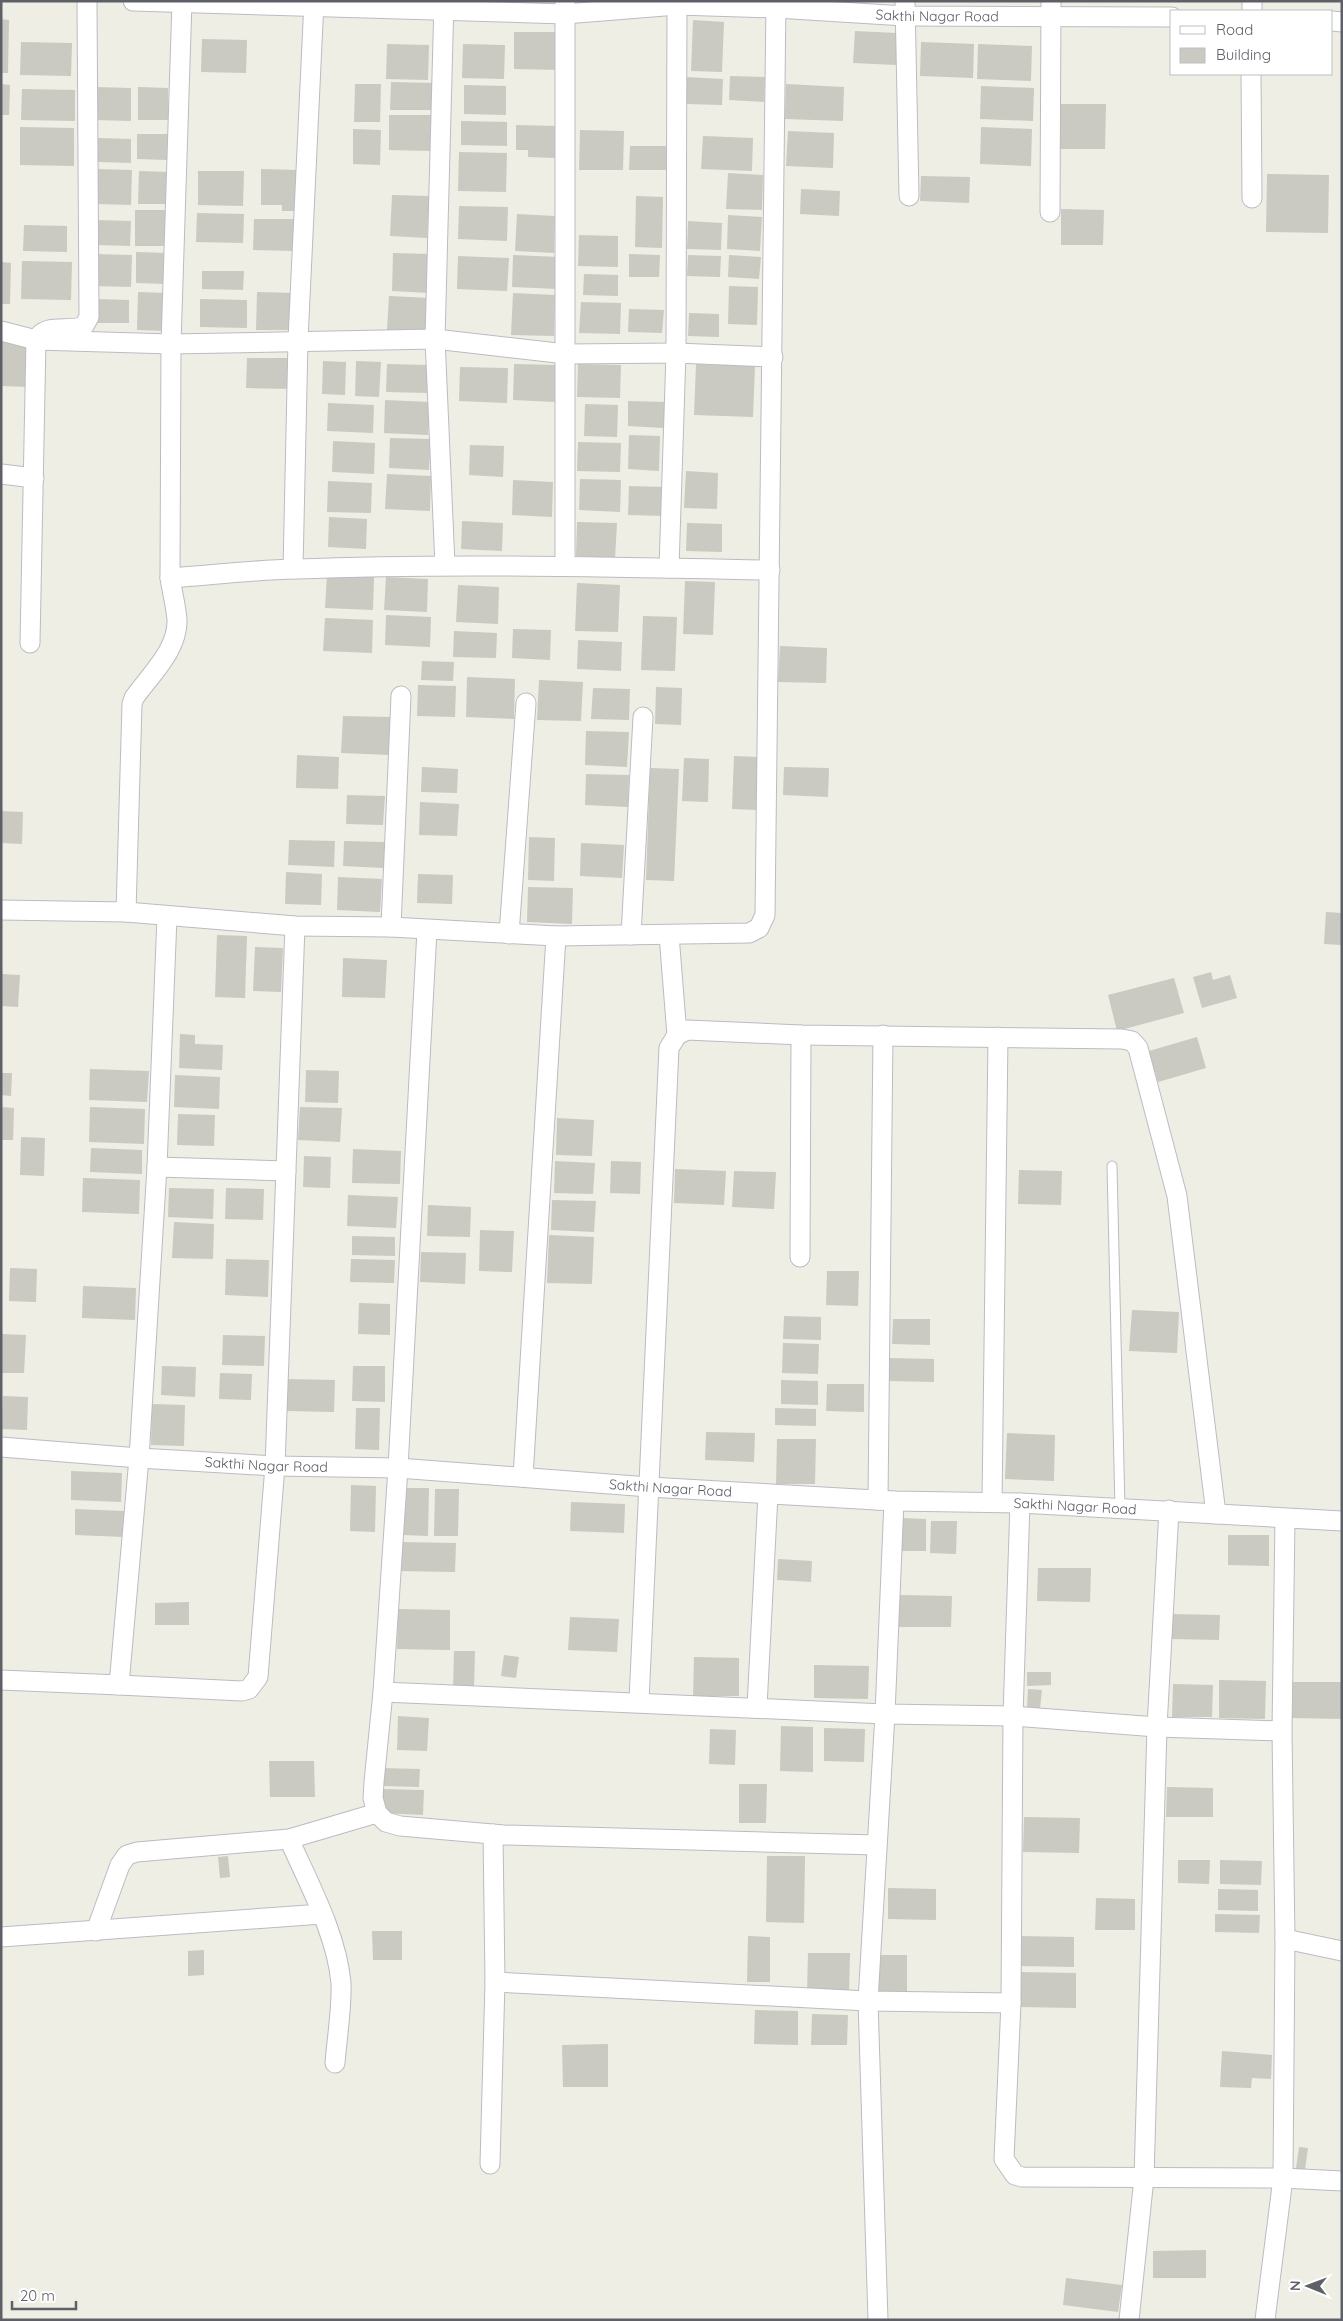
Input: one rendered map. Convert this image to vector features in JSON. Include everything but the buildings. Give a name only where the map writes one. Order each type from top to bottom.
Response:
[{"type":"street","points":[[30,643],[36,340],[40,333],[47,329],[76,330],[84,326],[89,317],[87,1]]},
{"type":"street","name":"Sakthi Nagar Road","points":[[134,1],[565,8],[677,3],[776,4],[905,9],[1051,8],[1163,12]]},
{"type":"street","points":[[126,912],[132,704],[134,698],[163,659],[174,638],[177,621],[170,578],[171,344],[182,2]]},
{"type":"street","points":[[669,568],[676,353],[677,3]]},
{"type":"street","points":[[293,569],[298,340],[314,4]]},
{"type":"street","points":[[1,910],[126,912],[167,917],[295,926],[391,927],[556,936],[749,933],[760,928],[765,915],[776,4]]},
{"type":"street","points":[[444,5],[435,339],[445,565]]},
{"type":"street","points":[[565,8],[565,565]]},
{"type":"street","points":[[1050,212],[1051,8]]},
{"type":"street","points":[[905,9],[909,196]]},
{"type":"street","points":[[1252,75],[1252,198]]},
{"type":"street","points":[[1,331],[36,340],[171,344],[298,340],[435,339],[566,354],[676,353],[773,357]]},
{"type":"street","points":[[1,474],[34,478]]},
{"type":"street","points":[[170,578],[293,569],[445,565],[565,565],[770,570]]},
{"type":"street","points":[[391,927],[401,696]]},
{"type":"street","points":[[509,934],[526,703]]},
{"type":"street","points":[[631,935],[643,717]]},
{"type":"street","points":[[119,1684],[139,1458],[157,1167],[167,917]]},
{"type":"street","points":[[1,1680],[242,1690],[249,1689],[258,1677],[275,1466],[295,926]]},
{"type":"street","points":[[427,930],[398,1468],[383,1692],[373,1798],[377,1813],[386,1822],[400,1826],[493,1834],[876,1846]]},
{"type":"street","points":[[669,934],[677,1035]]},
{"type":"street","points":[[523,1477],[556,936]]},
{"type":"street","points":[[639,1701],[669,1048],[677,1035],[687,1030],[801,1035],[1122,1038],[1132,1041],[1138,1048],[1177,1196],[1216,1514]]},
{"type":"street","points":[[800,1257],[801,1035]]},
{"type":"street","points":[[878,2320],[868,2002],[885,1714],[886,1501],[883,1035]]},
{"type":"street","points":[[992,1502],[998,1037]]},
{"type":"street","points":[[157,1167],[286,1171]]},
{"type":"street","name":"Sakthi Nagar Road","points":[[1,1447],[275,1466],[398,1468],[649,1487],[886,1501],[1020,1503],[1342,1521]]},
{"type":"street","points":[[757,1707],[768,1494]]},
{"type":"street","points":[[1020,1503],[1014,1716],[1011,2003],[1004,2159],[1008,2168],[1015,2175],[1022,2177],[1283,2178],[1342,2181]]},
{"type":"street","points":[[1129,2320],[1144,2178],[1157,1728],[1169,1510]]},
{"type":"street","points":[[1265,2320],[1283,2178],[1285,1939],[1282,1731],[1285,1519]]},
{"type":"street","points":[[383,1692],[639,1701],[885,1714],[1014,1716],[1157,1728],[1282,1731]]},
{"type":"street","points":[[96,1931],[120,1865],[126,1855],[137,1852],[289,1839],[377,1813]]},
{"type":"street","points":[[490,2164],[494,1982],[493,1834]]},
{"type":"street","points":[[289,1839],[322,1914],[338,1961],[341,1984],[335,2063]]},
{"type":"street","points":[[1,1938],[322,1914]]},
{"type":"street","points":[[1285,1939],[1342,1951]]},
{"type":"street","points":[[494,1982],[868,2002],[1011,2003]]},
{"type":"lane","points":[[1112,1166],[1120,1508]]}]
